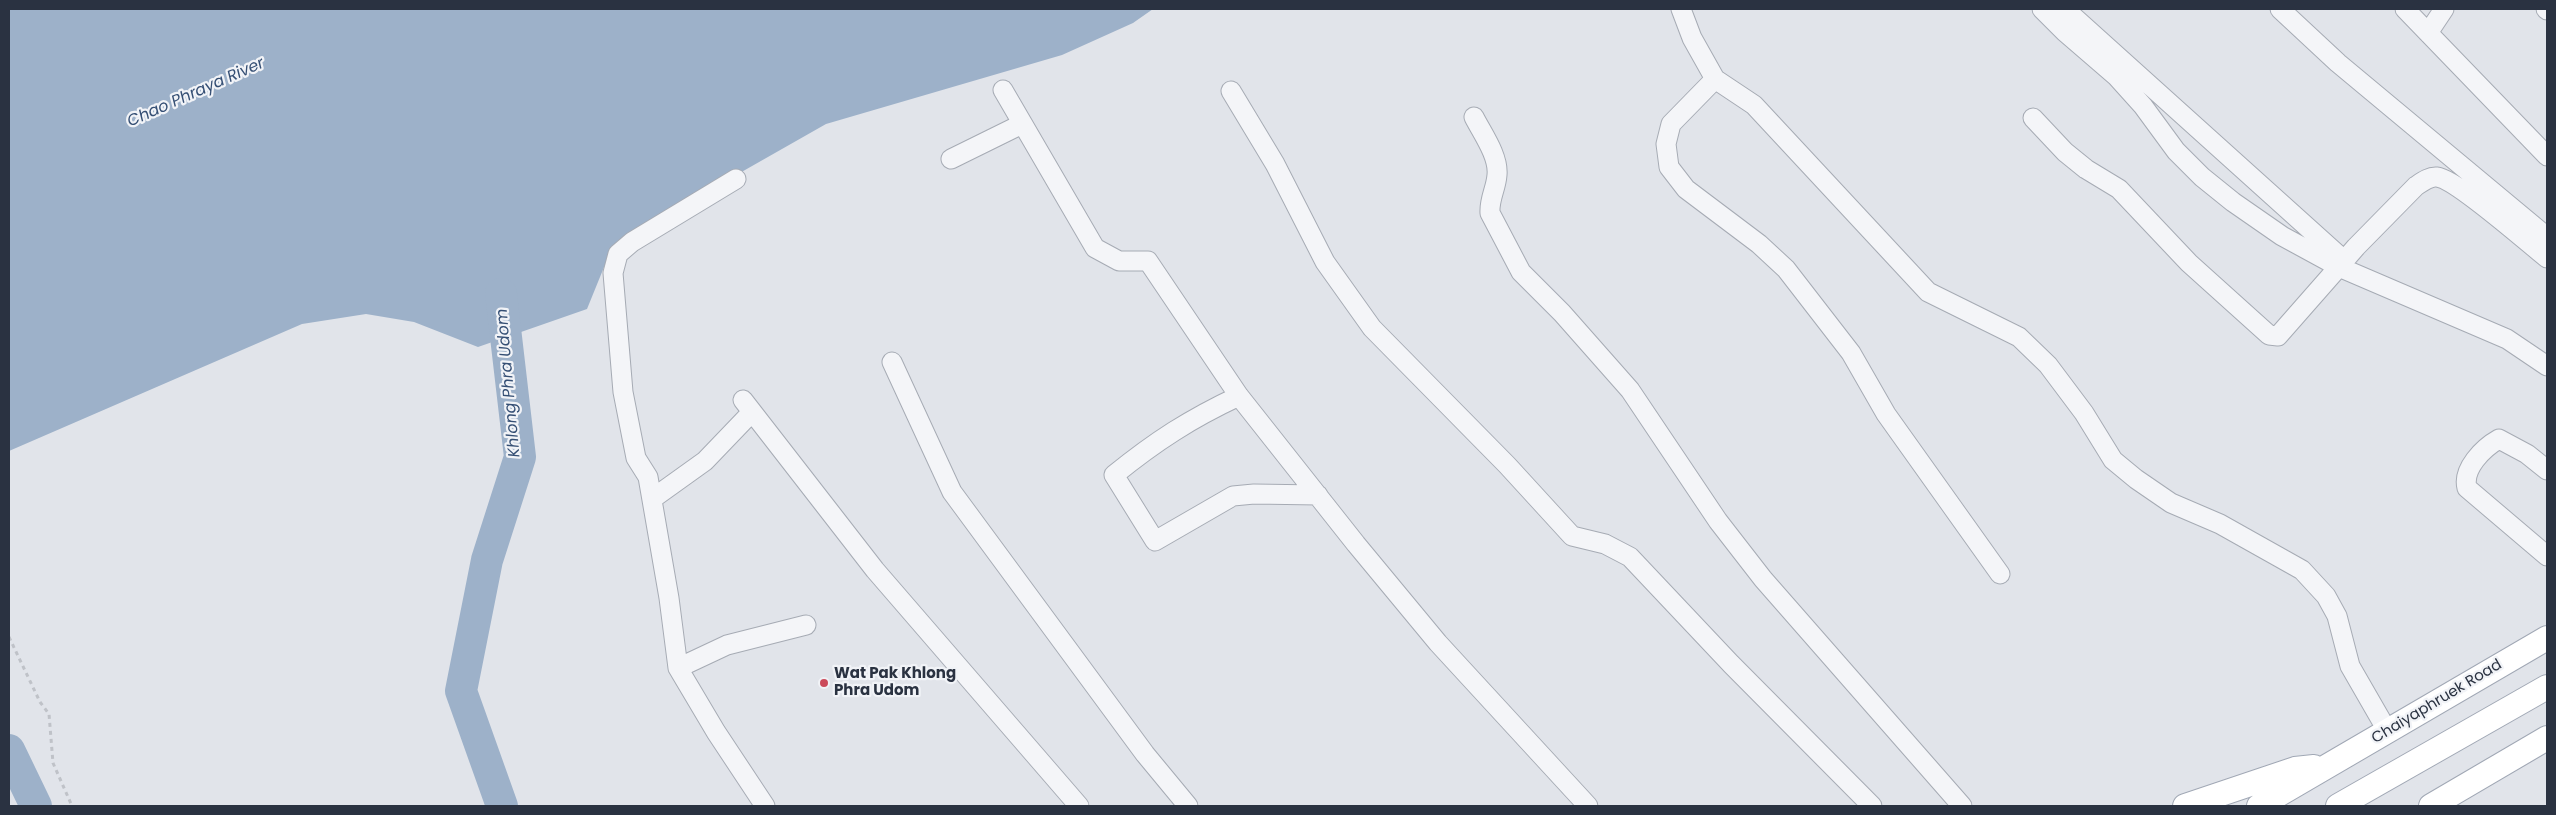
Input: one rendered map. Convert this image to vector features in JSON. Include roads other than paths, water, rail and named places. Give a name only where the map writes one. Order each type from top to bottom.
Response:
[{"type":"main road","name":"Chaiyaphruek Road","points":[[2259,806],[2547,638]]},
{"type":"main road","points":[[2338,806],[2547,687]]},
{"type":"main road","points":[[2478,726],[2547,702]]},
{"type":"main road","points":[[2431,806],[2547,738]]},
{"type":"main road","name":"Chaiyaphruek Road","points":[[2185,806],[2295,768],[2327,766]]},
{"type":"street","points":[[1681,9],[1692,38],[1715,79],[1754,105],[1928,292],[2019,337],[2048,365],[2072,397],[2113,460],[2136,480],[2171,503],[2220,524],[2302,570],[2326,596],[2337,616],[2350,666],[2388,732]]},
{"type":"street","points":[[2042,9],[2065,32],[2116,76],[2143,106],[2176,152],[2202,177],[2282,236],[2341,265],[2507,339],[2547,366]]},
{"type":"street","points":[[2065,9],[2336,253],[2341,265]]},
{"type":"street","points":[[2280,9],[2338,63],[2547,237]]},
{"type":"street","points":[[2405,9],[2547,156]]},
{"type":"street","points":[[2428,33],[2444,9]]},
{"type":"street","points":[[1715,79],[1670,124],[1666,144],[1669,167],[1686,189],[1759,244],[1786,269],[1851,353],[1886,414],[2000,574]]},
{"type":"street","points":[[1003,90],[1095,248],[1119,261],[1148,261],[1239,396],[1318,496],[1438,643],[1588,806]]},
{"type":"street","points":[[1231,91],[1275,164],[1326,262],[1372,328],[1507,465],[1572,536],[1605,544],[1630,557],[1731,664],[1872,806]]},
{"type":"street","points":[[1474,116],[1495,160],[1497,175],[1489,203],[1490,214],[1521,272],[1562,313],[1630,390],[1718,521],[1763,579],[1962,806]]},
{"type":"street","points":[[2033,118],[2065,152],[2086,169],[2119,189],[2189,263],[2269,335],[2278,336],[2356,247],[2416,186],[2427,179],[2437,176],[2456,185],[2547,258]]},
{"type":"street","points":[[951,159],[1022,124]]},
{"type":"street","points":[[736,179],[632,242],[616,257],[613,273],[624,392],[636,458],[648,477],[669,598],[678,668],[716,732],[765,806]]},
{"type":"street","points":[[892,362],[952,492],[1145,754],[1188,806]]},
{"type":"street","points":[[1239,396],[1202,413],[1158,440],[1114,475],[1154,540],[1233,496],[1254,494],[1318,496]]},
{"type":"street","points":[[652,499],[705,461],[748,406],[875,570],[1079,806]]},
{"type":"street","points":[[2547,470],[2527,454],[2499,439],[2475,460],[2466,477],[2467,488],[2547,556]]},
{"type":"street","points":[[678,668],[727,645],[806,624]]},
{"type":"water","name":"Chao Phraya River","points":[[9,9],[1153,9],[1133,23],[1062,55],[826,124],[613,245],[587,309],[478,347],[414,322],[366,314],[302,324],[9,451]]},
{"type":"waterway","name":"Khlong Phra Udom","points":[[501,294],[520,457],[487,560],[461,691],[502,806]]},
{"type":"waterway","points":[[9,750],[36,806]]},
{"type":"place","name":"Wat Pak Khlong Phra Udom","points":[[824,683]]}]
